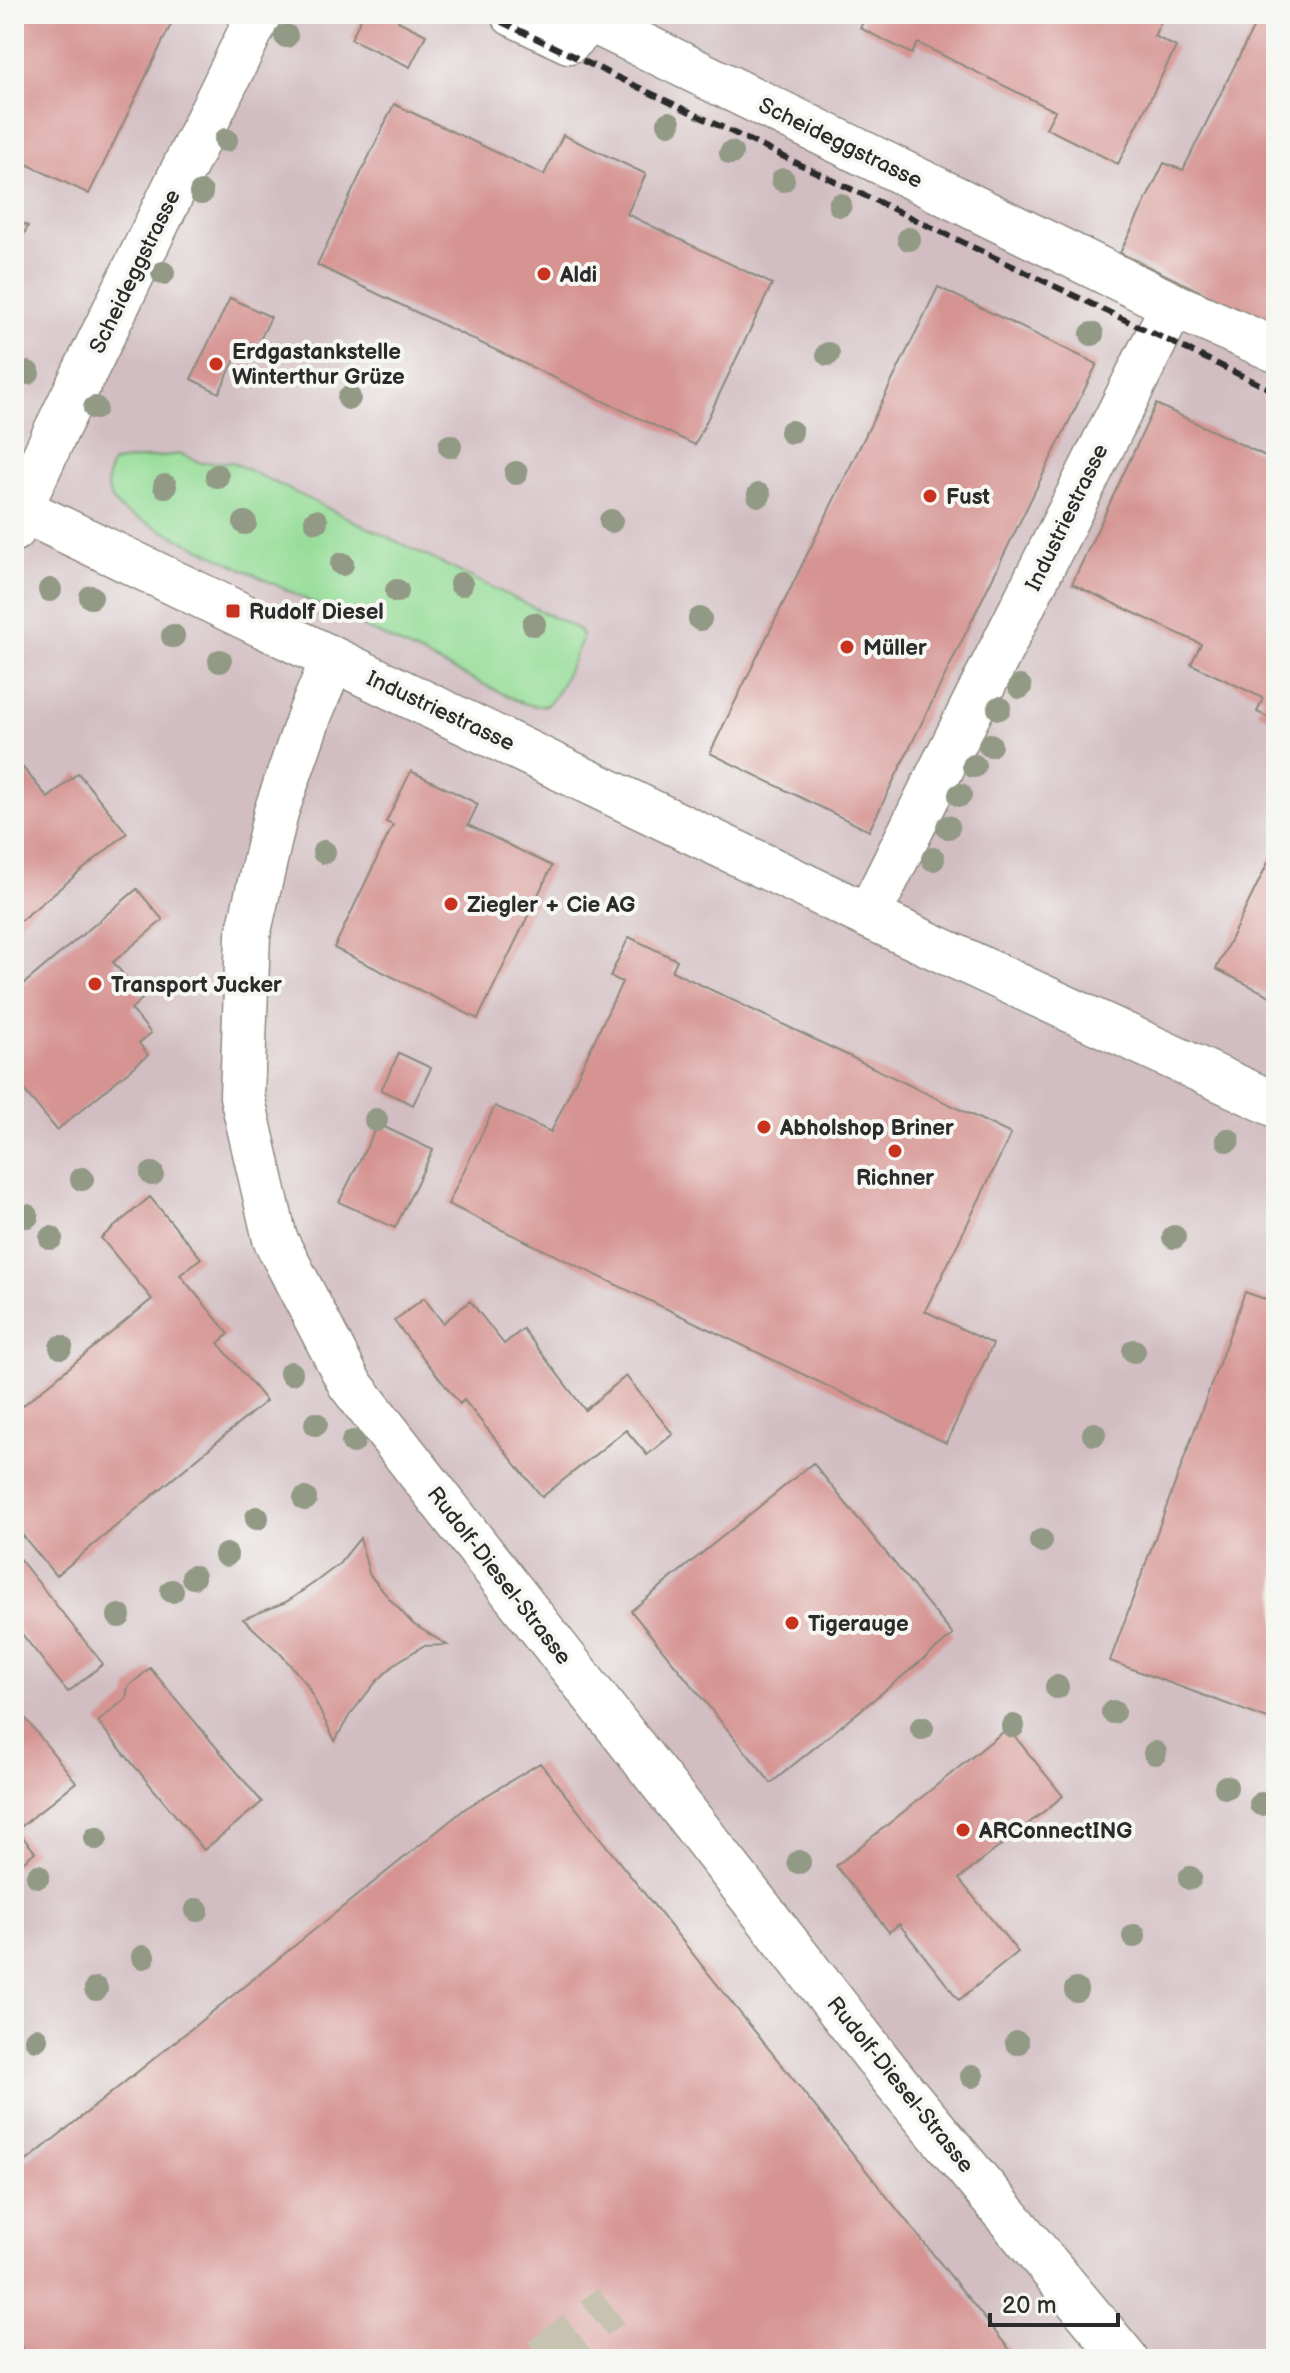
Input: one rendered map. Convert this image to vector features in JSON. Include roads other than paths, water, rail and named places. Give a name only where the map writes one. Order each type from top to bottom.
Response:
[{"type":"street","name":"Scheideggstrasse","points":[[16,515],[259,14]]},
{"type":"street","name":"Scheideggstrasse","points":[[513,14],[569,41],[591,20],[1173,305]]},
{"type":"street","name":"Industriestrasse","points":[[868,916],[1173,305]]},
{"type":"street","points":[[1173,305],[1276,350]]},
{"type":"street","name":"Industriestrasse","points":[[16,515],[333,659],[868,916],[1276,1105]]},
{"type":"street","name":"Rudolf-Diesel-Strasse","points":[[333,659],[276,812],[248,935],[242,1096],[275,1239],[350,1384],[895,2081],[1126,2359]]},
{"type":"tunnel","points":[[542,2359],[611,2305]]},
{"type":"railway","points":[[485,14],[1276,392]]},
{"type":"place","name":"Aldi","points":[[544,274]]},
{"type":"place","name":"Erdgastankstelle Winterthur Grüze","points":[[216,364]]},
{"type":"place","name":"Fust","points":[[930,496]]},
{"type":"place","name":"Rudolf Diesel","points":[[233,611]]},
{"type":"place","name":"Müller","points":[[847,647]]},
{"type":"place","name":"Ziegler + Cie AG","points":[[451,904]]},
{"type":"place","name":"Transport Jucker","points":[[95,984]]},
{"type":"place","name":"Abholshop Briner","points":[[764,1127]]},
{"type":"place","name":"Richner","points":[[895,1151]]},
{"type":"place","name":"Tigerauge","points":[[792,1623]]},
{"type":"place","name":"ARConnectING","points":[[963,1830]]}]
